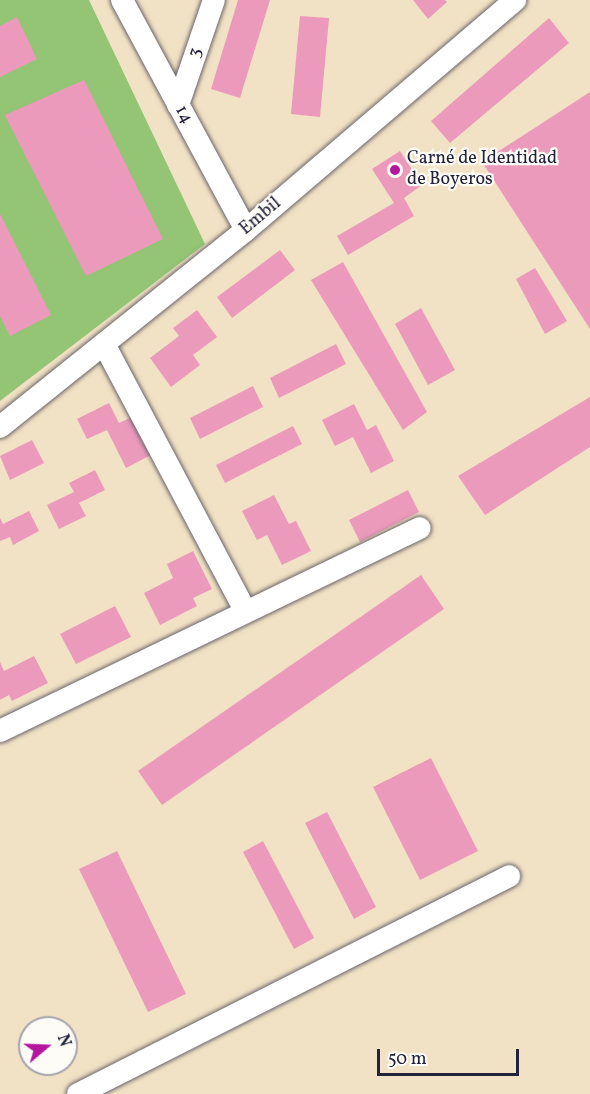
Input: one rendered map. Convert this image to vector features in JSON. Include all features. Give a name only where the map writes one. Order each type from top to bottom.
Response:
[{"type":"street","name":"14","points":[[122,0],[246,230]]},
{"type":"street","name":"3","points":[[178,105],[214,0]]},
{"type":"street","name":"Embil","points":[[0,427],[246,230],[515,0]]},
{"type":"street","points":[[104,344],[245,610]]},
{"type":"street","points":[[0,730],[419,528]]},
{"type":"street","points":[[78,1094],[509,876]]},
{"type":"green space","points":[[0,0],[89,0],[205,244],[0,401]]},
{"type":"building","points":[[238,0],[270,0],[240,98],[211,89]]},
{"type":"building","points":[[413,0],[445,0],[447,2],[428,19]]},
{"type":"building","points":[[300,16],[329,18],[320,117],[291,114]]},
{"type":"building","points":[[17,17],[37,59],[0,77],[0,26]]},
{"type":"building","points":[[549,18],[569,43],[450,143],[431,121]]},
{"type":"building","points":[[84,80],[163,239],[86,276],[5,115]]},
{"type":"building","points":[[590,92],[590,329],[482,162]]},
{"type":"building","points":[[400,151],[422,185],[404,198],[414,216],[348,255],[337,236],[394,203],[372,169]]},
{"type":"building","points":[[0,214],[51,315],[10,336],[0,316]]},
{"type":"building","points":[[280,250],[295,270],[232,318],[217,297]]},
{"type":"building","points":[[343,262],[427,412],[403,430],[311,280]]},
{"type":"building","points":[[535,268],[567,321],[545,334],[516,279]]},
{"type":"building","points":[[421,308],[455,370],[428,385],[395,324]]},
{"type":"building","points":[[197,310],[217,337],[193,355],[200,365],[171,387],[150,358],[179,336],[173,328]]},
{"type":"building","points":[[336,344],[346,364],[279,398],[270,378]]},
{"type":"building","points":[[253,386],[263,407],[200,439],[190,418]]},
{"type":"building","points":[[590,397],[590,447],[485,515],[458,476]]},
{"type":"building","points":[[109,403],[119,423],[132,417],[151,455],[126,468],[107,430],[87,439],[77,419]]},
{"type":"building","points":[[354,404],[367,430],[376,425],[394,461],[371,473],[353,437],[335,446],[322,420]]},
{"type":"building","points":[[293,426],[302,444],[225,483],[216,465]]},
{"type":"building","points":[[32,440],[44,463],[10,480],[0,456]]},
{"type":"building","points":[[95,470],[105,490],[79,503],[86,516],[59,529],[47,505],[74,492],[69,483]]},
{"type":"building","points":[[408,490],[419,512],[360,542],[349,520]]},
{"type":"building","points":[[274,495],[289,524],[296,521],[311,551],[282,565],[267,535],[257,540],[242,511]]},
{"type":"building","points":[[29,511],[39,531],[13,545],[10,537],[0,541],[0,518],[3,524]]},
{"type":"building","points":[[193,551],[212,589],[193,598],[197,606],[160,625],[144,593],[173,578],[167,564]]},
{"type":"building","points":[[421,575],[444,609],[162,805],[138,771]]},
{"type":"building","points":[[115,606],[131,637],[76,664],[60,634]]},
{"type":"building","points":[[34,656],[48,683],[12,701],[9,695],[0,700],[0,662],[4,671]]},
{"type":"building","points":[[431,758],[478,851],[420,880],[373,787]]},
{"type":"building","points":[[327,812],[376,907],[354,919],[305,823]]},
{"type":"building","points":[[263,841],[314,938],[294,949],[243,852]]},
{"type":"building","points":[[117,851],[186,994],[148,1012],[79,869]]},
{"type":"place","name":"Carné de Identidad de Boyeros","points":[[395,170]]}]
